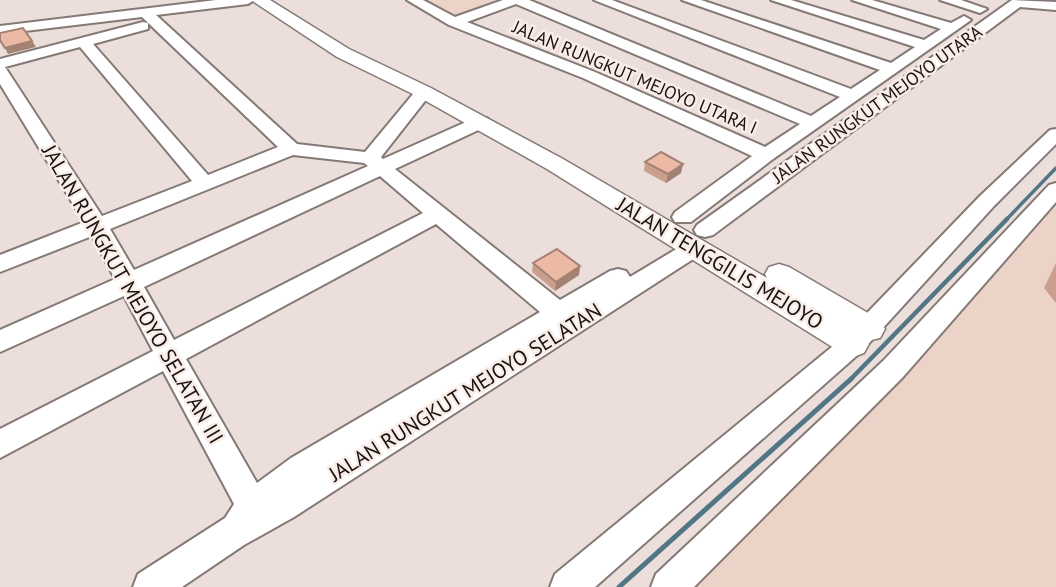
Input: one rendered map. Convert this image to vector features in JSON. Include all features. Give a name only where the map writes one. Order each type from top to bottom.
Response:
[{"type":"main road","name":"JALAN TENGGILIS MEJOYO","points":[[260,0],[481,122],[563,158]]},
{"type":"main road","name":"JALAN TENGGILIS MEJOYO","points":[[283,0],[333,39],[500,113],[563,158],[861,337]]},
{"type":"street","points":[[0,23],[192,0]]},
{"type":"street","points":[[0,30],[150,18],[248,0]]},
{"type":"street","name":"JALAN RUNGKUT MEJOYO UTARA I","points":[[413,0],[454,22],[589,75],[766,155]]},
{"type":"street","points":[[454,22],[517,0],[813,122]]},
{"type":"street","points":[[600,0],[854,96]]},
{"type":"street","points":[[688,0],[890,68]]},
{"type":"street","points":[[777,0],[927,46]]},
{"type":"street","points":[[858,0],[953,28]]},
{"type":"street","points":[[946,0],[986,4]]},
{"type":"street","name":"JALAN RUNGKUT MEJOYO UTARA","points":[[691,233],[773,180],[1017,3],[1056,6]]},
{"type":"street","name":"JALAN RUNGKUT MEJOYO UTARA","points":[[691,233],[749,168],[986,4]]},
{"type":"street","points":[[1,64],[83,42],[150,18]]},
{"type":"street","points":[[150,18],[292,149]]},
{"type":"street","points":[[83,42],[204,183]]},
{"type":"street","name":"JALAN RUNGKUT MEJOYO SELATAN III","points":[[1,64],[97,225],[170,355],[248,519]]},
{"type":"street","points":[[872,82],[895,91]]},
{"type":"street","points":[[375,164],[424,92]]},
{"type":"street","points":[[0,342],[130,284],[375,164],[481,122]]},
{"type":"street","name":"JALAN TENGGILIS MEJOYO","points":[[568,587],[861,337],[1015,181],[1056,134]]},
{"type":"street","points":[[0,264],[292,149],[375,164],[559,313]]},
{"type":"street","points":[[749,168],[773,180]]},
{"type":"street","points":[[669,587],[893,369],[1049,192],[1015,181]]},
{"type":"street","points":[[0,444],[436,215]]},
{"type":"street","name":"JALAN RUNGKUT MEJOYO SELATAN","points":[[248,519],[302,468],[691,233]]},
{"type":"street","name":"JALAN RUNGKUT MEJOYO SELATAN","points":[[151,587],[248,519],[691,233]]},
{"type":"shaded area","points":[[415,0],[503,0],[455,17]]},
{"type":"shaded area","points":[[1056,205],[1056,587],[686,587],[864,420]]},
{"type":"building","points":[[23,28],[32,41],[5,48],[0,40],[0,33]]},
{"type":"building","points":[[661,152],[683,164],[668,174],[645,162]]},
{"type":"building","points":[[557,249],[580,266],[556,282],[533,263]]},
{"type":"waterway","points":[[1005,221],[1056,168]]},
{"type":"waterway","points":[[851,379],[1007,219]]},
{"type":"waterway","points":[[619,587],[851,379]]}]
